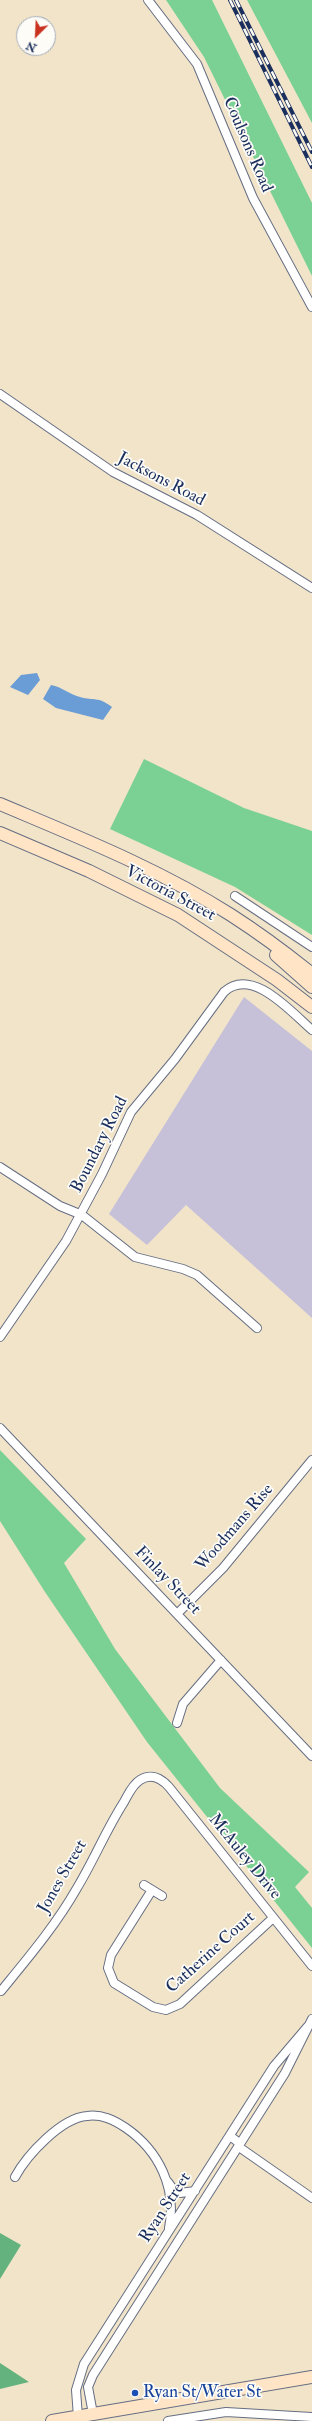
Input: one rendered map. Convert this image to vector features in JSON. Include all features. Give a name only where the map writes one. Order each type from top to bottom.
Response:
[{"type":"main road","name":"Victoria Street","points":[[0,804],[151,871],[237,919],[312,974]]},
{"type":"main road","name":"Victoria Street","points":[[0,833],[89,871],[178,915],[277,980],[312,1007]]},
{"type":"main road","points":[[237,919],[312,987]]},
{"type":"main road","points":[[52,2421],[312,2377]]},
{"type":"street","name":"Coulsons Road","points":[[148,0],[196,64],[253,198],[312,307]]},
{"type":"street","name":"Jacksons Road","points":[[0,394],[113,472],[185,508],[312,588]]},
{"type":"street","points":[[235,896],[312,947]]},
{"type":"street","name":"Boundary Road","points":[[0,1337],[18,1308],[61,1250],[82,1215],[131,1112],[139,1100],[175,1059],[224,992],[235,984],[245,984],[265,991],[312,1030]]},
{"type":"street","points":[[0,1168],[60,1206],[82,1215],[135,1257],[183,1269],[197,1276],[257,1328]]},
{"type":"street","name":"Finlay Street","points":[[0,1428],[312,1756]]},
{"type":"street","name":"Woodmans Rise","points":[[178,1614],[226,1564],[312,1460]]},
{"type":"street","points":[[177,1723],[183,1704],[221,1660]]},
{"type":"street","name":"McAuley Drive","points":[[147,1777],[157,1778],[166,1784],[312,1966]]},
{"type":"street","name":"Jones Street","points":[[1,1991],[59,1917],[81,1882],[108,1826],[133,1788],[139,1781],[147,1777]]},
{"type":"street","points":[[144,1885],[162,1896]]},
{"type":"street","name":"Catherine Court","points":[[152,1890],[112,1955],[108,1968],[111,1979],[117,1985],[159,2009],[169,2009],[180,2004],[273,1918]]},
{"type":"street","name":"Ryan Street","points":[[78,2417],[76,2390],[82,2368],[274,2066],[310,2022]]},
{"type":"street","name":"Ryan Street","points":[[93,2414],[88,2387],[93,2375],[290,2065],[310,2022]]},
{"type":"street","points":[[15,2177],[27,2157],[35,2149],[69,2122],[90,2115],[111,2119],[137,2136],[156,2156],[167,2181],[173,2189],[180,2193],[195,2191]]},
{"type":"street","points":[[230,2136],[238,2142],[239,2147],[312,2198]]},
{"type":"street","points":[[166,2235],[171,2211],[167,2181]]},
{"type":"street","points":[[168,2421],[226,2412],[312,2417]]},
{"type":"shaded area","points":[[244,997],[312,1051],[312,1318],[186,1205],[147,1245],[109,1214]]},
{"type":"green space","points":[[166,0],[212,0],[312,203],[312,276],[204,57]]},
{"type":"green space","points":[[247,0],[312,0],[312,123]]},
{"type":"green space","points":[[144,759],[244,808],[312,831],[312,935],[235,887],[110,829]]},
{"type":"green space","points":[[0,1450],[86,1539],[64,1563],[115,1649],[220,1788],[309,1872],[295,1887],[312,1908],[312,1948],[147,1742],[45,1592],[0,1521]]},
{"type":"green space","points":[[0,2233],[21,2245],[0,2279]]},
{"type":"green space","points":[[0,2363],[29,2382],[0,2389]]},
{"type":"water","points":[[37,673],[40,680],[28,695],[10,687],[21,675]]},
{"type":"water","points":[[51,685],[59,687],[80,697],[99,700],[112,707],[103,720],[56,708],[43,699]]},
{"type":"railway","points":[[230,0],[312,167]]},
{"type":"railway","points":[[236,0],[312,152]]},
{"type":"place","name":"Ryan St/Water St","points":[[135,2393]]}]
